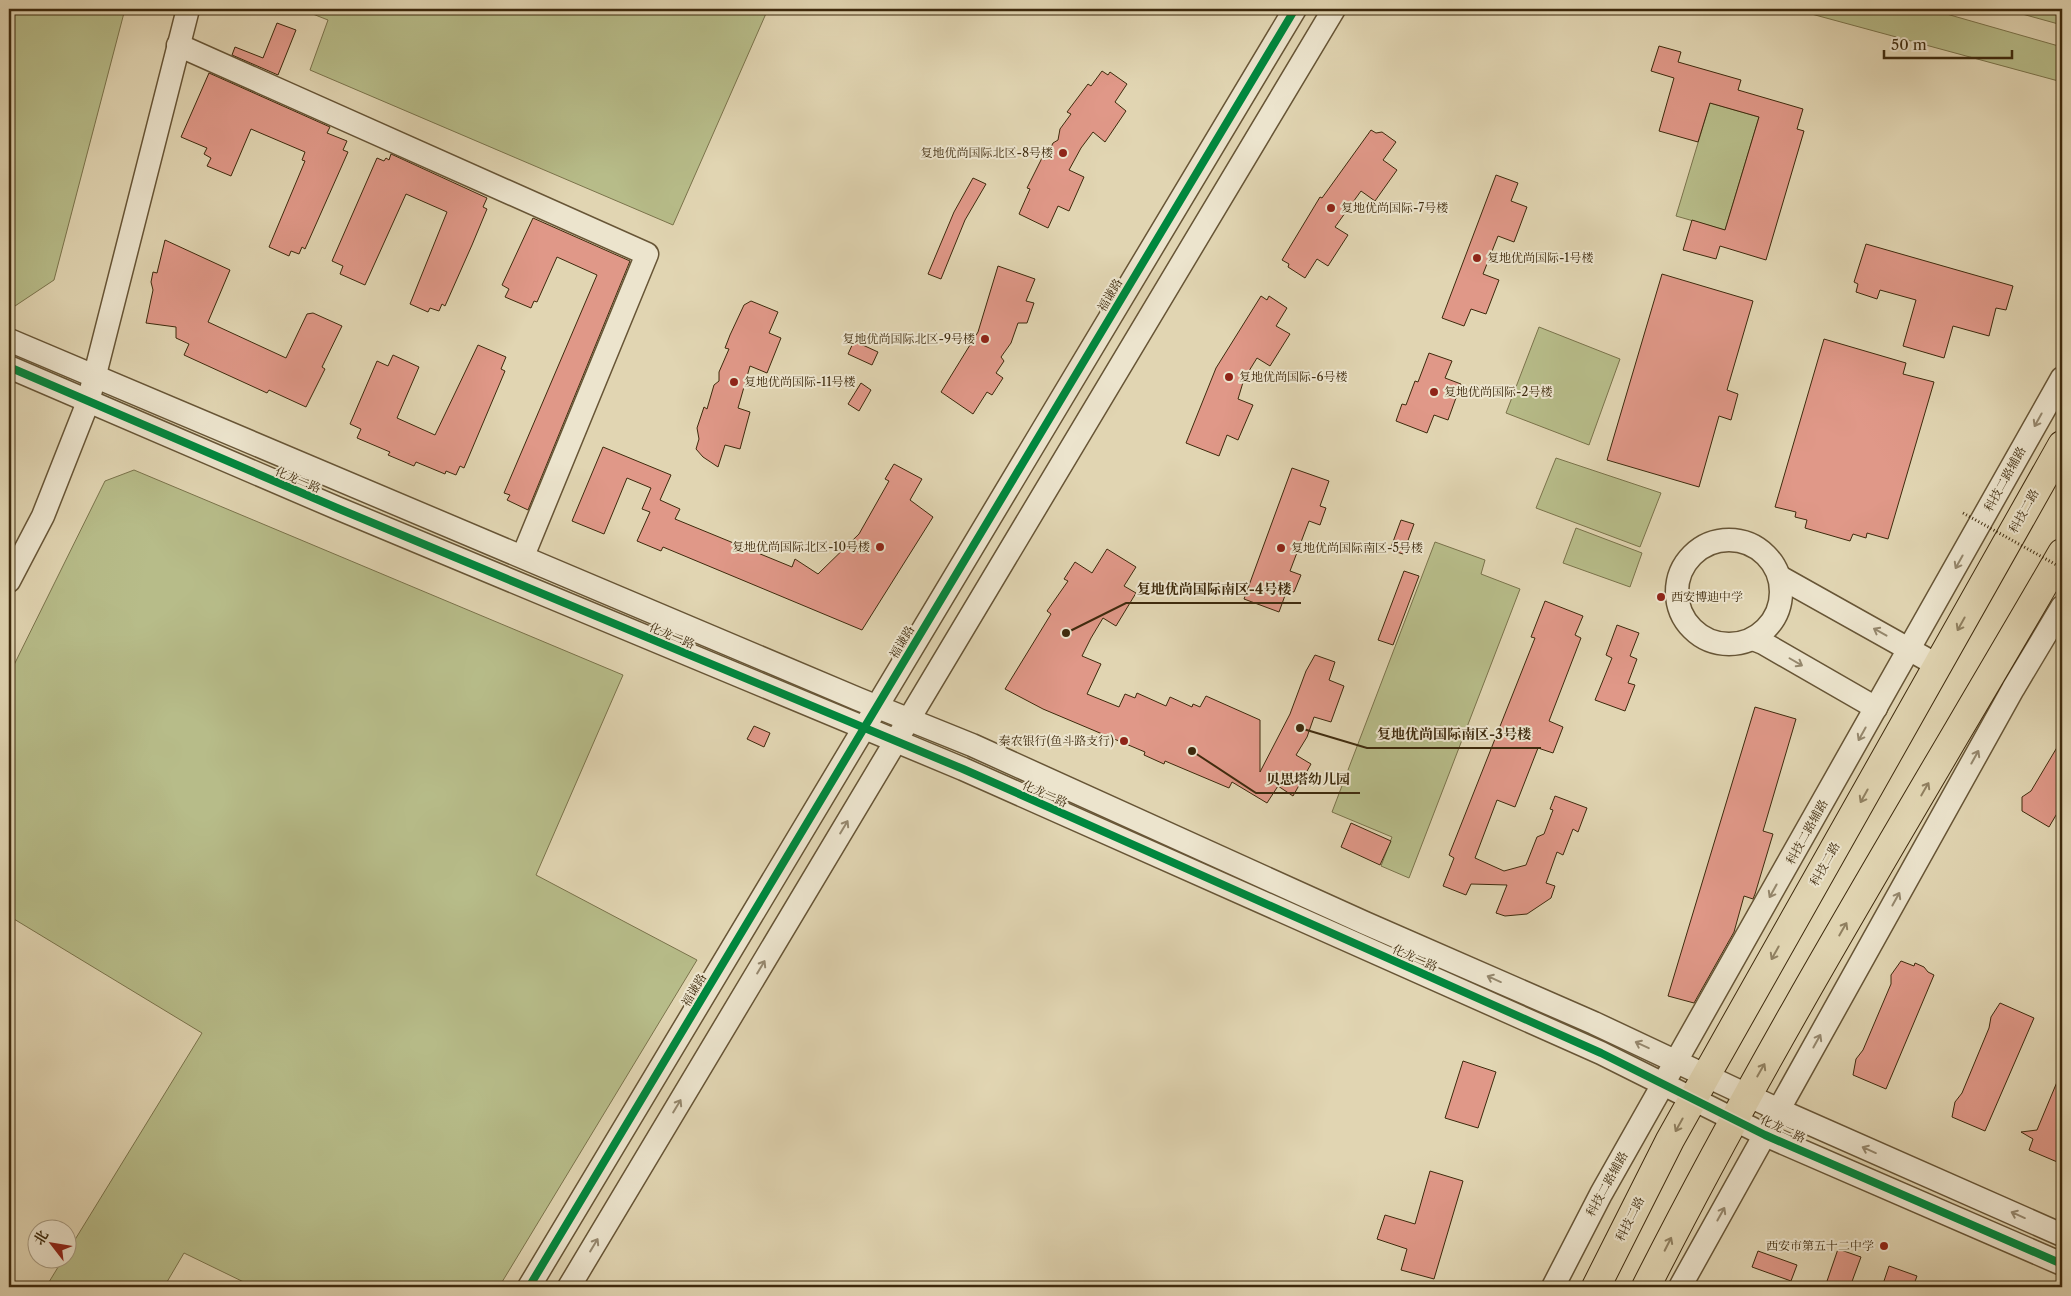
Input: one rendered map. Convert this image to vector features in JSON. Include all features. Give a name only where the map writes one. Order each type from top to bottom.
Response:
[{"type":"main road","name":"科技二路","points":[[1596,1287],[1707,1074],[2062,444]]},
{"type":"main road","points":[[1646,1287],[1747,1094],[2062,553]]},
{"type":"street","points":[[9,581],[42,516],[88,402],[188,9]]},
{"type":"street","name":"福谦路","points":[[529,1287],[1295,9]]},
{"type":"street","points":[[569,1287],[1334,9]]},
{"type":"street","points":[[178,45],[646,254],[523,556]]},
{"type":"street","name":"化龙二路","points":[[9,340],[877,707],[972,745],[1365,923],[1707,1074],[1779,1110],[2062,1235]]},
{"type":"street","name":"化龙二路","points":[[9,367],[346,512],[864,728],[1583,1045],[1765,1134],[2062,1264]]},
{"type":"street","name":"科技二路辅路","points":[[1553,1287],[1601,1194],[1678,1061],[2062,378]]},
{"type":"street","points":[[1724,539],[1743,541],[1759,548],[1772,561],[1780,577],[1782,596],[1778,613],[1768,628],[1753,639],[1737,644],[1721,644],[1705,640],[1692,630],[1682,616],[1677,600],[1677,584],[1682,568],[1692,555],[1707,544],[1724,539]]},
{"type":"street","points":[[1780,577],[1910,648],[1937,665]]},
{"type":"street","points":[[1680,1287],[2008,697],[2062,607]]},
{"type":"street","points":[[1753,639],[1876,708]]},
{"type":"path","points":[[1963,513],[2062,568]]},
{"type":"green space","points":[[9,9],[125,9],[54,280],[12,308],[9,306]]},
{"type":"green space","points":[[300,9],[768,9],[673,225],[310,70],[328,20]]},
{"type":"green space","points":[[1793,9],[1929,9],[2062,47],[2062,82]]},
{"type":"green space","points":[[2004,9],[2062,9],[2062,25]]},
{"type":"green space","points":[[1710,103],[1759,117],[1725,230],[1676,216]]},
{"type":"green space","points":[[1539,327],[1620,359],[1589,445],[1506,413]]},
{"type":"green space","points":[[1556,458],[1661,493],[1640,547],[1536,508]]},
{"type":"green space","points":[[134,470],[623,675],[536,875],[697,960],[499,1287],[254,1287],[184,1253],[164,1287],[52,1287],[49,1282],[58,1268],[78,1268],[78,1235],[202,1033],[9,916],[9,675],[105,481]]},
{"type":"green space","points":[[1576,528],[1642,553],[1630,587],[1563,563]]},
{"type":"green space","points":[[1435,542],[1485,560],[1481,574],[1520,589],[1409,878],[1381,866],[1392,837],[1332,812]]},
{"type":"building","points":[[277,23],[296,30],[278,75],[232,55],[235,47],[263,58]]},
{"type":"building","points":[[1659,46],[1681,52],[1678,62],[1741,80],[1738,90],[1803,109],[1797,129],[1804,131],[1766,260],[1720,246],[1716,259],[1683,250],[1692,220],[1725,230],[1759,117],[1710,103],[1698,142],[1659,131],[1674,78],[1651,71]]},
{"type":"building","name":"复地优尚国际北区-8号楼","points":[[1102,71],[1108,75],[1110,72],[1127,84],[1115,102],[1126,111],[1105,142],[1093,132],[1081,148],[1069,170],[1084,177],[1069,211],[1058,206],[1048,228],[1019,214],[1030,189],[1027,188],[1042,158],[1045,160],[1053,143],[1058,140],[1060,129],[1071,114],[1067,112],[1088,84],[1091,86]]},
{"type":"building","points":[[209,73],[330,127],[327,133],[347,141],[343,150],[348,152],[305,249],[302,247],[299,254],[291,251],[289,256],[269,247],[305,161],[302,160],[305,152],[251,129],[231,176],[207,166],[211,158],[204,154],[207,148],[181,137]]},
{"type":"building","name":"复地优尚国际-7号楼","points":[[1371,130],[1376,133],[1382,132],[1396,142],[1383,160],[1397,170],[1375,201],[1361,191],[1335,227],[1348,235],[1328,266],[1317,259],[1305,278],[1288,267],[1289,264],[1282,260],[1320,197],[1322,198]]},
{"type":"building","points":[[391,154],[487,198],[483,207],[487,209],[472,245],[445,306],[442,304],[439,311],[430,308],[428,312],[410,304],[447,212],[406,194],[365,285],[340,274],[343,266],[332,261],[377,158],[384,161],[386,158],[389,160]]},
{"type":"building","name":"复地优尚国际-1号楼","points":[[1496,175],[1518,183],[1511,201],[1527,207],[1514,242],[1498,236],[1483,274],[1499,280],[1486,314],[1471,309],[1464,326],[1442,318]]},
{"type":"building","points":[[973,178],[986,184],[965,220],[941,279],[928,274],[954,212]]},
{"type":"building","points":[[533,218],[630,261],[528,510],[507,500],[510,495],[504,493],[597,275],[557,257],[537,302],[534,301],[531,308],[505,297],[509,289],[502,285]]},
{"type":"building","points":[[165,240],[230,270],[208,322],[286,358],[307,314],[313,313],[342,326],[322,367],[325,369],[306,407],[269,390],[267,393],[184,355],[189,344],[176,338],[176,327],[146,323],[153,290],[151,282],[153,272],[157,273]]},
{"type":"building","points":[[1866,244],[2013,286],[2006,310],[1996,308],[1989,336],[1953,326],[1944,358],[1903,346],[1916,300],[1880,290],[1877,299],[1856,292],[1858,284],[1854,282]]},
{"type":"building","name":"复地优尚国际北区-9号楼","points":[[998,266],[1035,279],[1026,301],[1034,303],[1027,323],[1018,323],[1011,343],[1001,357],[1004,361],[996,373],[1003,378],[992,395],[987,392],[973,414],[941,392],[978,332]]},
{"type":"building","points":[[1662,274],[1753,301],[1727,390],[1738,394],[1731,420],[1719,416],[1699,487],[1607,460]]},
{"type":"building","name":"复地优尚国际-6号楼","points":[[1261,296],[1267,300],[1269,296],[1287,308],[1276,326],[1290,334],[1270,366],[1257,358],[1244,379],[1238,399],[1253,405],[1238,440],[1227,435],[1219,456],[1186,443],[1216,368]]},
{"type":"building","name":"复地优尚国际-11号楼","points":[[751,301],[778,312],[769,333],[781,338],[767,373],[750,366],[738,408],[750,412],[740,449],[725,445],[718,467],[703,457],[696,449],[699,439],[697,428],[704,407],[707,409],[714,385],[719,381],[719,372],[729,349],[725,348],[730,335],[744,305]]},
{"type":"building","points":[[1824,339],[1906,363],[1903,374],[1934,382],[1888,539],[1867,533],[1866,538],[1853,534],[1850,541],[1805,528],[1807,520],[1795,517],[1796,512],[1775,507]]},
{"type":"building","points":[[854,341],[878,352],[872,365],[848,354]]},
{"type":"building","points":[[478,345],[506,357],[501,369],[505,371],[464,468],[460,466],[456,475],[446,471],[445,474],[416,462],[414,466],[388,455],[390,452],[357,438],[361,429],[350,424],[377,361],[388,366],[393,355],[419,367],[397,418],[435,435]]},
{"type":"building","name":"复地优尚国际-2号楼","points":[[1429,353],[1452,361],[1445,378],[1461,384],[1448,420],[1434,415],[1427,433],[1396,421],[1402,404],[1406,405],[1415,381],[1418,382]]},
{"type":"building","points":[[861,383],[871,390],[859,411],[848,404]]},
{"type":"building","points":[[603,447],[671,475],[660,500],[680,509],[675,519],[792,567],[795,559],[818,574],[859,534],[889,481],[885,479],[894,464],[922,479],[910,500],[933,517],[862,630],[663,547],[661,551],[637,541],[650,512],[642,509],[651,488],[627,478],[604,534],[572,521]]},
{"type":"building","name":"复地优尚国际南区-5号楼","points":[[1292,468],[1329,481],[1320,506],[1326,508],[1320,525],[1309,521],[1290,571],[1301,575],[1294,592],[1287,590],[1279,612],[1244,599]]},
{"type":"building","points":[[1401,520],[1414,524],[1403,554],[1390,550]]},
{"type":"building","points":[[1107,549],[1136,567],[1124,586],[1136,593],[1116,626],[1103,618],[1082,656],[1101,664],[1087,694],[1119,707],[1125,694],[1135,698],[1137,693],[1166,706],[1170,697],[1192,707],[1193,704],[1200,707],[1206,696],[1260,720],[1260,772],[1290,714],[1306,671],[1315,655],[1335,662],[1329,680],[1344,686],[1331,722],[1314,717],[1307,737],[1296,755],[1311,764],[1293,796],[1278,786],[1267,803],[1232,782],[1229,788],[1165,761],[1164,764],[1144,755],[1145,752],[1043,709],[1005,689],[1051,614],[1047,611],[1068,581],[1064,579],[1075,562],[1092,573]]},
{"type":"building","points":[[1404,571],[1419,576],[1393,645],[1378,640]]},
{"type":"building","points":[[1545,601],[1583,616],[1575,635],[1581,638],[1549,721],[1563,727],[1553,753],[1538,748],[1515,807],[1497,800],[1475,858],[1504,871],[1526,865],[1537,837],[1544,834],[1553,810],[1550,809],[1555,796],[1587,808],[1578,832],[1573,829],[1563,855],[1557,852],[1546,883],[1555,886],[1551,898],[1527,914],[1505,916],[1496,913],[1507,885],[1471,884],[1466,895],[1443,886],[1454,858],[1449,855],[1535,638],[1531,637]]},
{"type":"building","points":[[1617,625],[1639,633],[1630,656],[1637,659],[1628,683],[1635,685],[1625,711],[1595,700],[1612,658],[1606,655]]},
{"type":"building","points":[[1755,707],[1796,719],[1763,831],[1773,834],[1753,899],[1744,896],[1734,932],[1694,1003],[1668,996]]},
{"type":"building","points":[[754,726],[770,733],[764,747],[747,739]]},
{"type":"building","points":[[2062,739],[2062,805],[2049,827],[2022,811],[2022,797],[2031,791]]},
{"type":"building","points":[[1351,823],[1391,841],[1380,865],[1341,847]]},
{"type":"building","points":[[1901,961],[1914,966],[1915,963],[1934,975],[1886,1089],[1853,1075],[1856,1059],[1863,1050],[1891,984],[1891,975]]},
{"type":"building","points":[[2000,1003],[2034,1018],[1985,1131],[1952,1117],[1955,1102],[1962,1093],[1989,1028],[1991,1017]]},
{"type":"building","points":[[1463,1061],[1496,1072],[1478,1128],[1445,1118]]},
{"type":"building","points":[[2062,1070],[2062,1164],[2029,1150],[2033,1139],[2021,1132],[2037,1130]]},
{"type":"building","points":[[1430,1171],[1463,1181],[1434,1279],[1401,1270],[1407,1249],[1377,1239],[1385,1215],[1415,1224]]},
{"type":"building","points":[[1838,1249],[1861,1257],[1850,1287],[1825,1287]]},
{"type":"building","points":[[1758,1251],[1797,1265],[1791,1281],[1752,1267]]},
{"type":"building","points":[[1889,1266],[1917,1276],[1913,1287],[1882,1287]]},
{"type":"cycle path","points":[[529,1287],[1295,9]]},
{"type":"cycle path","points":[[9,367],[337,508],[963,769],[1601,1053],[1765,1135],[2062,1264]]},
{"type":"place","name":"复地优尚国际北区-8号楼","points":[[1063,153]]},
{"type":"place","name":"复地优尚国际-7号楼","points":[[1331,208]]},
{"type":"place","name":"复地优尚国际-1号楼","points":[[1477,258]]},
{"type":"place","name":"复地优尚国际北区-9号楼","points":[[985,339]]},
{"type":"place","name":"复地优尚国际-6号楼","points":[[1229,377]]},
{"type":"place","name":"复地优尚国际-11号楼","points":[[734,382]]},
{"type":"place","name":"复地优尚国际-2号楼","points":[[1434,392]]},
{"type":"place","name":"复地优尚国际北区-10号楼","points":[[880,547]]},
{"type":"place","name":"复地优尚国际南区-5号楼","points":[[1281,548]]},
{"type":"place","name":"西安博迪中学","points":[[1661,597]]},
{"type":"place","name":"复地优尚国际南区-4号楼","points":[[1066,633]]},
{"type":"place","name":"复地优尚国际南区-3号楼","points":[[1300,728]]},
{"type":"place","name":"秦农银行(鱼斗路支行)","points":[[1124,741]]},
{"type":"place","name":"贝思塔幼儿园","points":[[1192,751]]},
{"type":"place","name":"西安市第五十二中学","points":[[1884,1246]]}]
